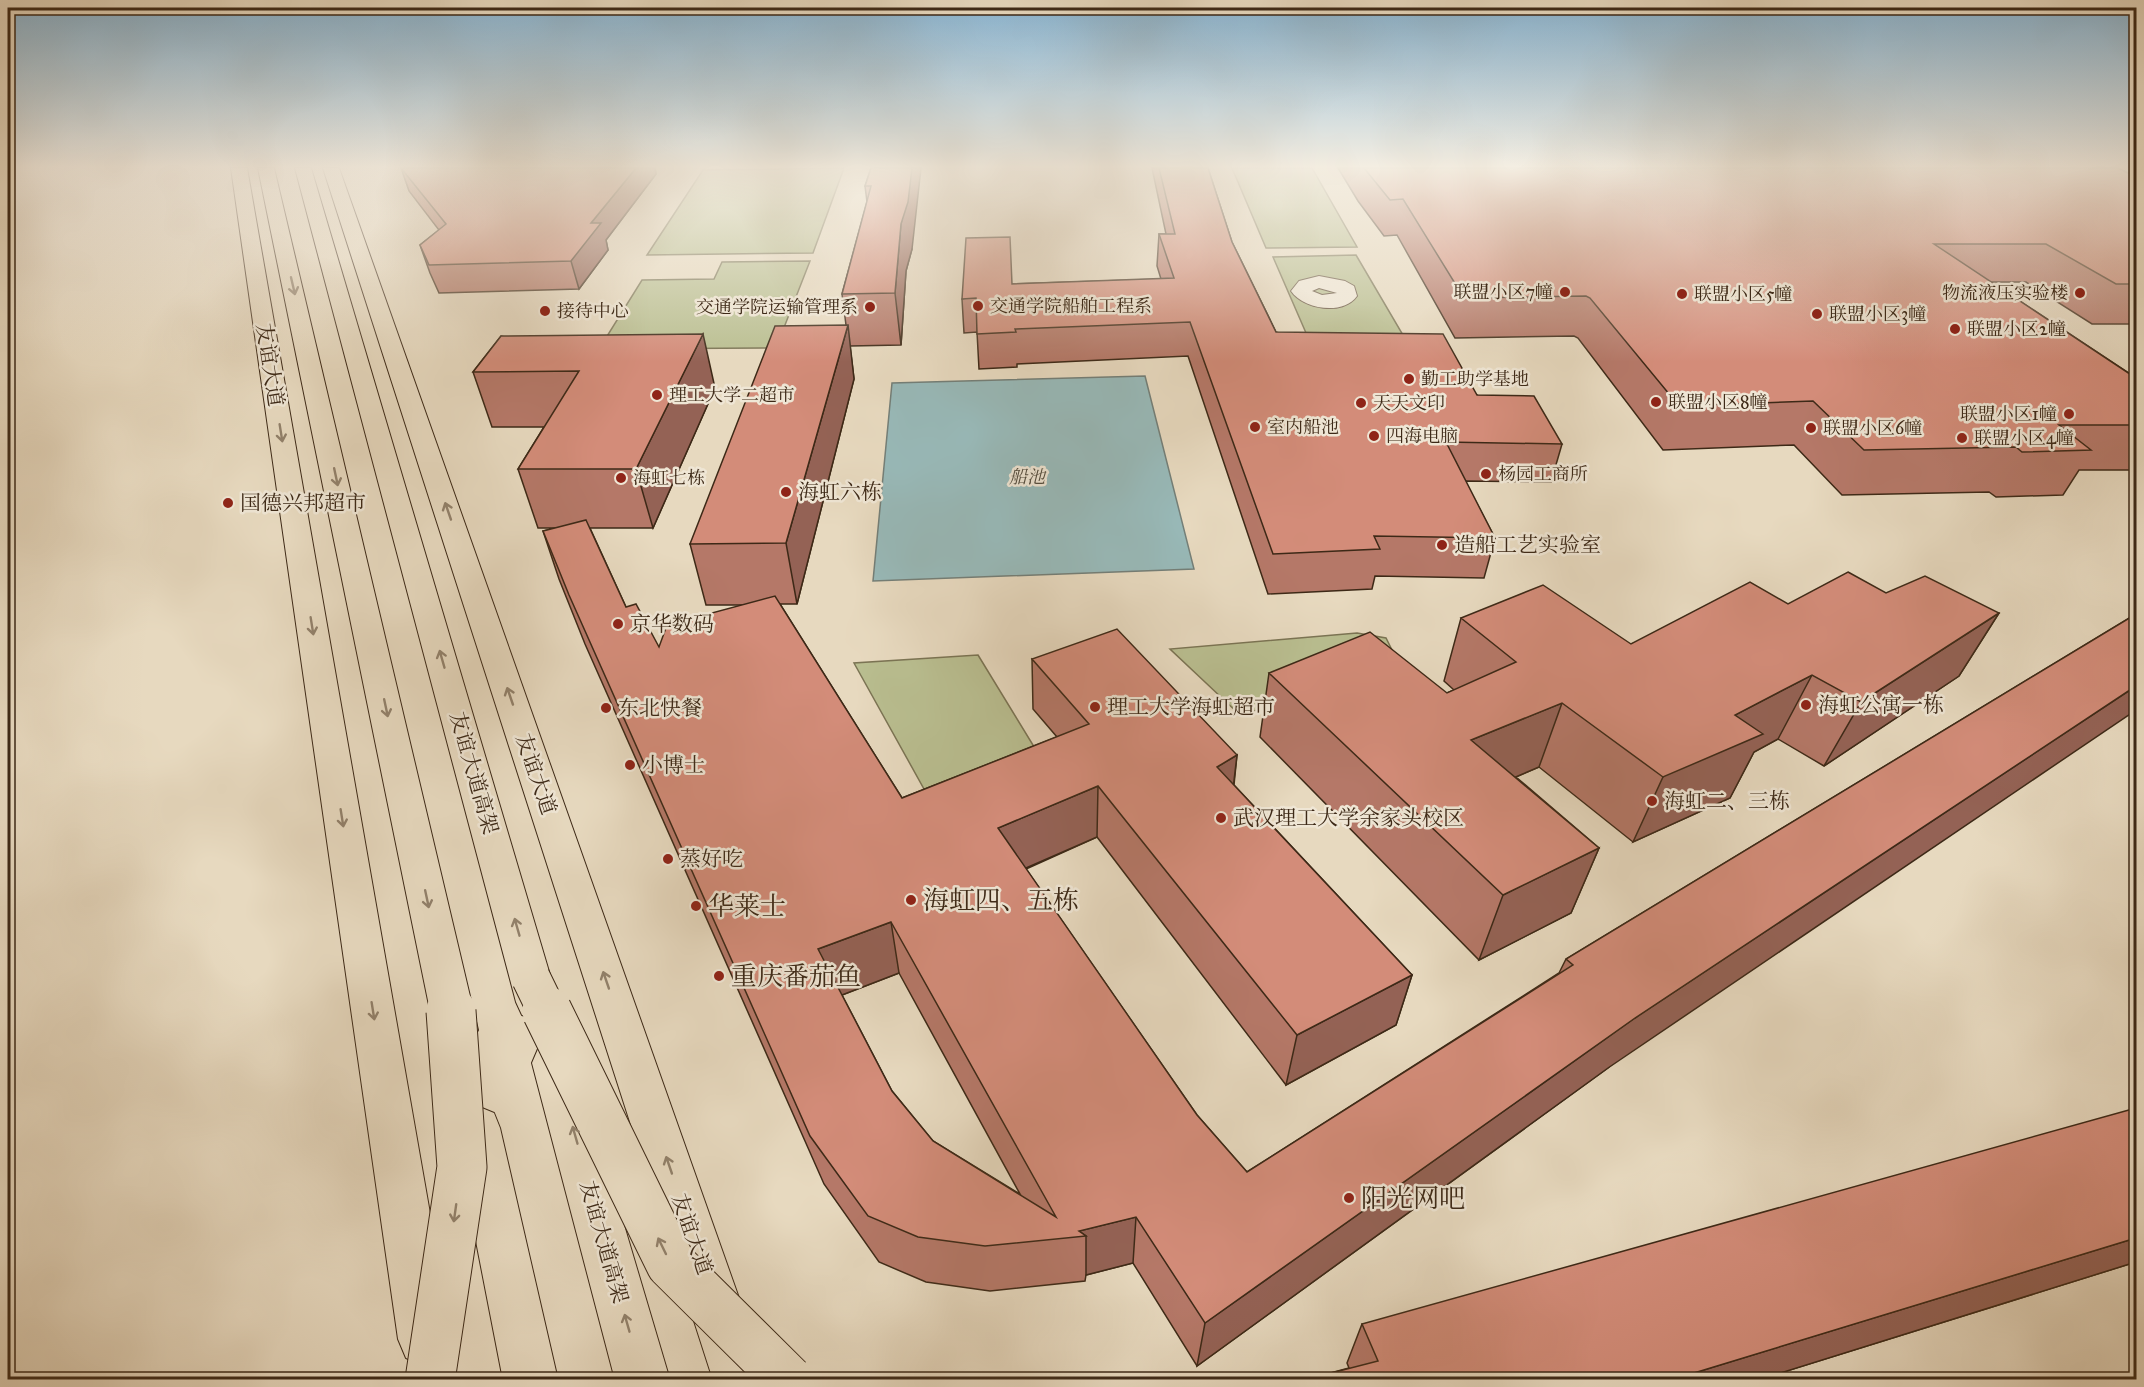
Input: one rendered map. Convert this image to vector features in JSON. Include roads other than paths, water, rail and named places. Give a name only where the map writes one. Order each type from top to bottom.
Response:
[{"type":"main road","name":"友谊大道","points":[[249,233],[431,1380]]},
{"type":"main road","points":[[281,233],[335,472],[531,1380]]},
{"type":"main road","name":"友谊大道高架","points":[[321,233],[643,1380]]},
{"type":"main road","name":"友谊大道","points":[[353,233],[741,1380]]},
{"type":"main road","points":[[531,978],[671,1264],[788,1380]]},
{"type":"main road","points":[[431,1380],[462,1167],[451,1008]]},
{"type":"water","name":"船池","points":[[1145,376],[1194,569],[873,581],[892,383]]},
{"type":"place","name":"联盟小区7幢","points":[[1565,292]]},
{"type":"place","name":"物流液压实验楼","points":[[2080,293]]},
{"type":"place","name":"联盟小区5幢","points":[[1682,294]]},
{"type":"place","name":"交通学院船舶工程系","points":[[978,306]]},
{"type":"place","name":"交通学院运输管理系","points":[[870,307]]},
{"type":"place","name":"接待中心","points":[[545,311]]},
{"type":"place","name":"联盟小区3幢","points":[[1817,314]]},
{"type":"place","name":"联盟小区2幢","points":[[1955,329]]},
{"type":"place","name":"勤工助学基地","points":[[1409,379]]},
{"type":"place","name":"理工大学二超市","points":[[657,395]]},
{"type":"place","name":"联盟小区8幢","points":[[1656,402]]},
{"type":"place","name":"天天文印","points":[[1361,403]]},
{"type":"place","name":"联盟小区1幢","points":[[2069,414]]},
{"type":"place","name":"室内船池","points":[[1255,427]]},
{"type":"place","name":"联盟小区6幢","points":[[1811,428]]},
{"type":"place","name":"四海电脑","points":[[1374,436]]},
{"type":"place","name":"联盟小区4幢","points":[[1962,438]]},
{"type":"place","name":"杨园工商所","points":[[1486,474]]},
{"type":"place","name":"海虹七栋","points":[[621,478]]},
{"type":"place","name":"海虹六栋","points":[[786,492]]},
{"type":"place","name":"国德兴邦超市","points":[[228,503]]},
{"type":"place","name":"造船工艺实验室","points":[[1442,545]]},
{"type":"place","name":"京华数码","points":[[618,624]]},
{"type":"place","name":"海虹公寓一栋","points":[[1806,705]]},
{"type":"place","name":"理工大学海虹超市","points":[[1095,707]]},
{"type":"place","name":"东北快餐","points":[[606,708]]},
{"type":"place","name":"小博士","points":[[630,765]]},
{"type":"place","name":"海虹二、三栋","points":[[1652,801]]},
{"type":"place","name":"武汉理工大学余家头校区","points":[[1221,818]]},
{"type":"place","name":"蒸好吃","points":[[668,859]]},
{"type":"place","name":"海虹四、五栋","points":[[911,900]]},
{"type":"place","name":"华莱士","points":[[696,906]]},
{"type":"place","name":"重庆番茄鱼","points":[[719,976]]},
{"type":"place","name":"阳光网吧","points":[[1349,1198]]}]
